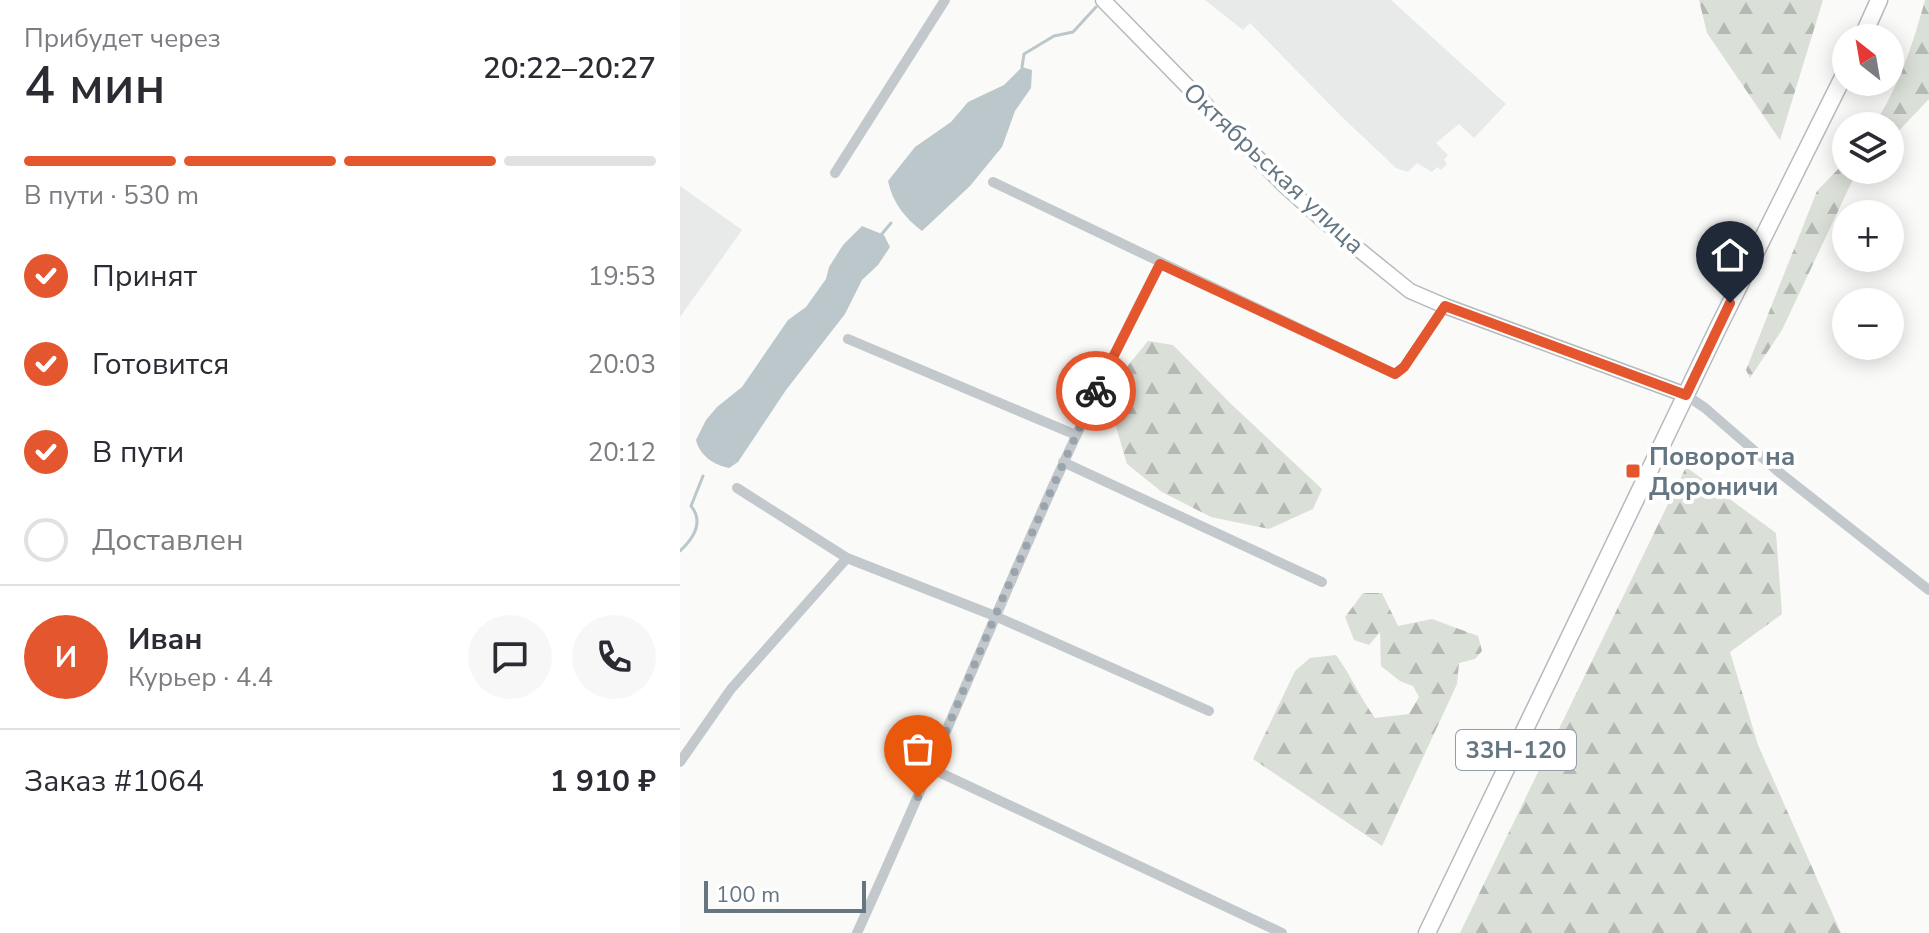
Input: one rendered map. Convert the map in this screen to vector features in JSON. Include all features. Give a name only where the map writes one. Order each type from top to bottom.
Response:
[{"type":"main road","points":[[1868,24],[1879,0]]},
{"type":"main road","name":"33Н-120","points":[[1427,933],[1834,96]]},
{"type":"street","points":[[835,173],[945,0]]},
{"type":"street","name":"Октябрьская улица","points":[[1103,0],[1275,175],[1325,222],[1410,291],[1686,395]]},
{"type":"street","points":[[993,182],[1395,374],[1404,367],[1445,306]]},
{"type":"street","points":[[857,933],[1063,462],[1118,344],[1160,264]]},
{"type":"street","points":[[848,339],[1076,435]]},
{"type":"street","points":[[1686,395],[1929,590]]},
{"type":"street","points":[[1063,462],[1322,582]]},
{"type":"street","points":[[737,488],[847,558],[995,616],[1209,711]]},
{"type":"street","points":[[680,762],[731,689],[847,558]]},
{"type":"street","points":[[930,768],[1282,933]]},
{"type":"shaded area","points":[[1205,0],[1391,0],[1506,104],[1474,138],[1459,124],[1436,143],[1448,155],[1444,160],[1447,164],[1441,170],[1437,167],[1432,172],[1417,163],[1408,172],[1396,168],[1250,23],[1243,30]]},
{"type":"shaded area","points":[[1022,67],[1032,70],[1031,88],[1015,111],[1002,147],[970,186],[922,231],[900,209],[888,181],[915,147],[951,122],[968,102],[1004,85]]},
{"type":"shaded area","points":[[680,186],[742,230],[680,317]]},
{"type":"shaded area","points":[[862,226],[884,235],[890,247],[878,265],[862,280],[845,314],[786,390],[738,462],[729,468],[713,462],[704,455],[696,440],[706,420],[742,387],[788,320],[806,307],[826,279],[829,267],[843,245]]},
{"type":"green space","points":[[1699,0],[1823,0],[1780,140],[1707,33]]},
{"type":"green space","points":[[1925,0],[1929,0],[1929,99],[1904,125],[1904,112],[1881,112],[1890,96],[1904,96],[1904,65]]},
{"type":"green space","points":[[1832,175],[1832,184],[1851,184],[1843,200],[1832,200],[1832,224],[1782,330],[1750,378],[1746,370],[1817,191]]},
{"type":"green space","points":[[1148,341],[1173,345],[1322,489],[1313,509],[1269,529],[1211,517],[1162,492],[1127,464],[1110,406],[1121,374]]},
{"type":"green space","points":[[1686,467],[1776,533],[1782,614],[1730,652],[1758,745],[1841,933],[1460,933]]},
{"type":"green space","points":[[1363,593],[1382,593],[1398,626],[1432,619],[1478,636],[1482,651],[1475,659],[1459,663],[1457,684],[1382,846],[1253,759],[1295,671],[1310,658],[1336,655],[1375,718],[1409,714],[1419,697],[1413,686],[1400,681],[1381,666],[1380,632],[1369,645],[1354,640],[1345,617]]},
{"type":"waterway","points":[[1022,67],[1024,54],[1054,36],[1073,32],[1096,7]]},
{"type":"waterway","points":[[881,235],[891,223]]},
{"type":"waterway","points":[[680,551],[696,530],[697,518],[691,506],[703,476]]},
{"type":"way so far","points":[[918,797],[1096,391]]},
{"type":"place","name":"Поворот на Дороничи","points":[[1633,471]]},
{"type":"route","points":[[1096,391],[1160,264],[1395,374],[1404,367],[1445,306],[1686,395],[1730,303]]}]
